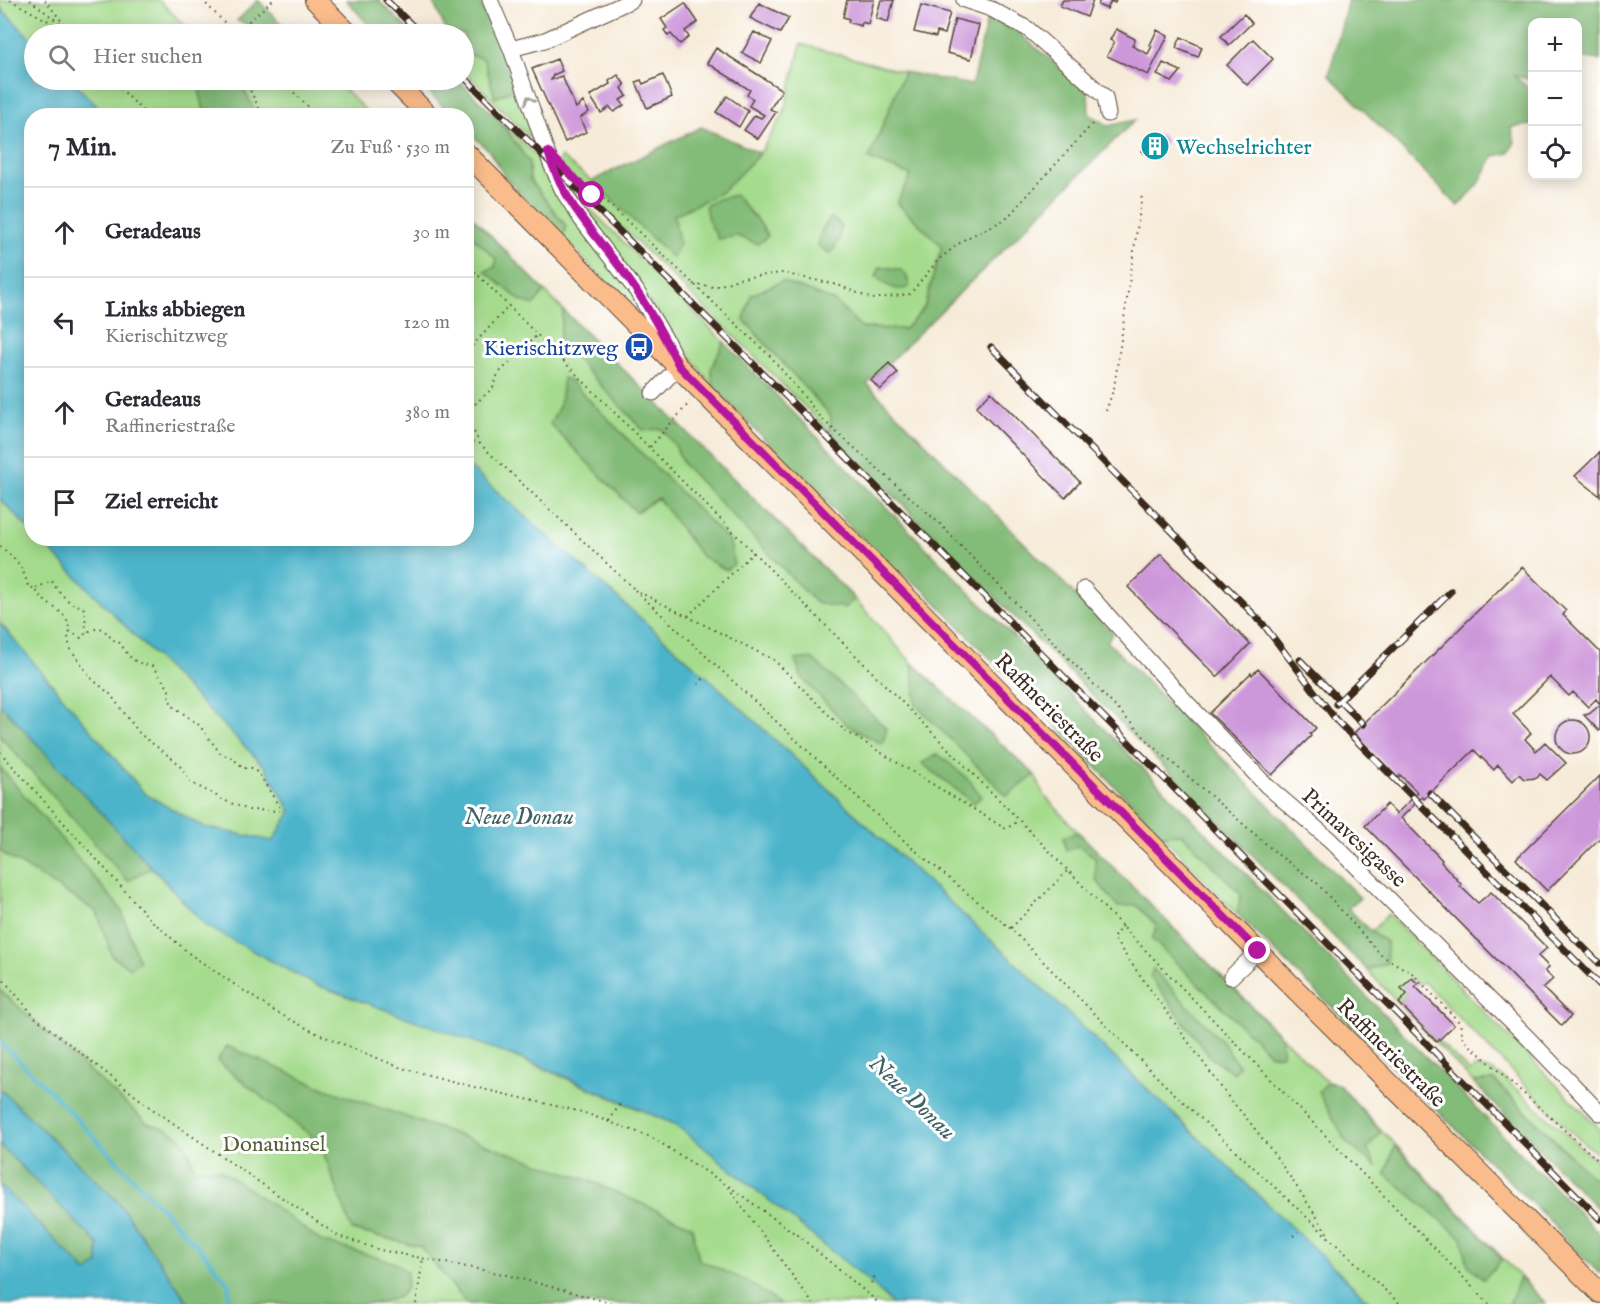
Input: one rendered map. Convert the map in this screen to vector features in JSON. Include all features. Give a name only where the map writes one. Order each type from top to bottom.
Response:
[{"type":"main road","points":[[315,0],[339,24]]},
{"type":"main road","points":[[403,90],[421,108]]},
{"type":"main road","name":"Raffineriestraße","points":[[474,161],[1600,1293]]},
{"type":"street","points":[[490,0],[511,49],[551,164],[563,191],[581,219],[636,290],[679,366],[653,393]]},
{"type":"street","points":[[511,49],[545,40],[632,0]]},
{"type":"street","points":[[964,0],[991,9],[1028,28],[1105,97],[1108,114]]},
{"type":"street","name":"Primavesigasse","points":[[1084,589],[1189,705],[1267,786],[1330,840],[1600,1113]]},
{"type":"street","points":[[1231,977],[1258,951]]},
{"type":"path","points":[[10,0],[54,24]]},
{"type":"path","points":[[30,0],[60,24]]},
{"type":"path","points":[[45,0],[65,24]]},
{"type":"path","points":[[202,0],[225,24]]},
{"type":"path","points":[[246,24],[273,0]]},
{"type":"path","points":[[122,90],[140,108]]},
{"type":"path","points":[[250,90],[259,108]]},
{"type":"path","points":[[291,90],[310,108]]},
{"type":"path","points":[[693,284],[715,287],[741,278],[782,273],[838,285],[872,299],[910,294],[939,259],[964,239],[1006,219],[1092,123],[1108,114]]},
{"type":"path","points":[[570,173],[592,195],[605,200],[771,357],[824,420],[939,523],[1152,745],[1281,857],[1316,882],[1382,956],[1412,973],[1460,1023],[1463,1040],[1600,1162]]},
{"type":"path","points":[[1106,411],[1114,388],[1142,195]]},
{"type":"path","points":[[474,271],[1019,820],[1489,1304]]},
{"type":"path","points":[[474,344],[509,306]]},
{"type":"path","points":[[474,407],[494,388],[498,374],[538,334]]},
{"type":"path","points":[[650,447],[702,390]]},
{"type":"path","points":[[474,431],[480,444],[911,847],[1011,929],[1164,1084],[1400,1304]]},
{"type":"path","points":[[474,443],[480,444]]},
{"type":"path","points":[[0,546],[20,565],[26,575],[28,585],[36,588],[42,598],[66,618],[69,624],[68,639],[70,648],[91,678],[110,694],[141,734],[178,763],[190,782],[249,810],[282,811],[259,774],[252,768],[244,768],[232,758],[221,754],[199,725],[173,706],[169,699],[169,689],[152,666],[138,664],[131,660],[118,641],[112,640],[103,629],[98,628],[78,638],[69,631]]},
{"type":"path","points":[[688,616],[754,552]]},
{"type":"path","points":[[36,588],[52,581],[59,592],[73,604],[83,607],[86,614],[84,624],[87,632]]},
{"type":"path","points":[[635,590],[774,660],[844,730],[1006,829],[1019,820]]},
{"type":"path","points":[[698,684],[706,676]]},
{"type":"path","points":[[0,752],[150,920],[191,955],[274,1011],[316,1033],[399,1066],[474,1087],[582,1112],[651,1137],[727,1185],[800,1237],[880,1304]]},
{"type":"path","points":[[1011,929],[1068,870]]},
{"type":"path","points":[[1122,926],[1113,938],[1229,1098],[1251,1122],[1289,1174],[1331,1239]]},
{"type":"path","points":[[0,976],[36,1018],[151,1108],[338,1236],[380,1250],[503,1274],[615,1304]]},
{"type":"path","points":[[609,1121],[620,1104]]},
{"type":"path","points":[[727,1185],[813,1304]]},
{"type":"path","points":[[1293,1236],[1298,1232]]},
{"type":"path","points":[[416,1304],[423,1258]]},
{"type":"path","points":[[871,1283],[876,1274]]},
{"type":"green space","points":[[0,0],[159,0],[183,24],[24,24],[24,32],[0,7]]},
{"type":"green space","points":[[258,0],[281,24],[247,24],[237,21]]},
{"type":"green space","points":[[346,0],[378,0],[403,24],[368,24]]},
{"type":"green space","points":[[432,0],[479,0],[497,38],[515,88],[495,98],[484,59],[474,56],[474,24],[443,24]]},
{"type":"green space","points":[[1348,0],[1600,0],[1600,60],[1582,58],[1582,18],[1528,18],[1528,79],[1513,75],[1528,88],[1528,125],[1511,127],[1515,142],[1509,153],[1494,156],[1478,185],[1458,206],[1329,75]]},
{"type":"green space","points":[[987,19],[1014,29],[1088,92],[1089,114],[1108,126],[1135,120],[867,384],[1113,633],[1107,641],[1360,898],[1348,908],[1371,932],[1386,942],[1387,963],[1367,970],[830,432],[831,416],[744,320],[751,295],[782,281],[834,301],[862,328],[905,329],[924,308],[942,246],[897,203],[911,175],[869,159],[904,72],[972,85]]},
{"type":"green space","points":[[801,44],[904,72],[869,159],[912,175],[897,203],[942,246],[924,308],[905,329],[862,328],[834,301],[744,320],[831,416],[830,432],[557,165],[561,157],[592,181],[673,257],[679,243],[674,215],[722,192],[760,153],[784,113]],"holes":[[[880,267],[904,272],[909,287],[876,277]]]},
{"type":"green space","points":[[474,56],[484,59],[495,98],[517,88],[539,147],[474,81]]},
{"type":"green space","points":[[81,90],[345,90],[363,108],[99,108]]},
{"type":"green space","points":[[199,90],[244,90],[253,108],[203,108]]},
{"type":"green space","points":[[427,90],[468,90],[499,120],[529,162],[530,180],[566,226],[563,238],[505,177],[489,151],[474,137],[474,108],[444,108]]},
{"type":"green space","points":[[499,120],[547,167],[635,293],[634,301],[626,301],[563,238],[566,226],[530,180],[529,162]]},
{"type":"green space","points":[[701,127],[760,153],[722,192],[674,215],[679,243],[673,258],[592,181]]},
{"type":"green space","points":[[564,183],[724,342],[711,369],[714,388],[625,270]]},
{"type":"green space","points":[[735,195],[768,236],[758,244],[737,236],[718,239],[708,220],[705,206],[718,199]]},
{"type":"green space","points":[[831,217],[841,225],[839,239],[831,254],[818,246],[822,230]]},
{"type":"green space","points":[[474,218],[563,310],[855,599],[912,663],[1035,775],[1044,795],[1078,832],[1327,1082],[1338,1084],[1546,1304],[1372,1304],[1009,957],[706,676],[474,471]]},
{"type":"green space","points":[[474,219],[545,291],[534,305],[521,301],[485,271],[495,267],[496,259],[474,238]]},
{"type":"green space","points":[[881,267],[904,272],[909,287],[895,289],[883,282],[876,276]]},
{"type":"green space","points":[[563,310],[855,599],[844,608],[816,603],[683,464],[676,447],[662,429],[643,430],[559,341]]},
{"type":"green space","points":[[724,342],[1600,1234],[1600,1274],[1552,1223],[1237,914],[1241,894],[1182,834],[1162,835],[923,589],[889,566],[714,388],[711,369]]},
{"type":"green space","points":[[563,378],[569,380],[730,542],[734,564],[726,570],[701,556],[658,498],[636,512],[550,424],[560,404]]},
{"type":"green space","points":[[0,499],[24,524],[24,546],[46,546],[265,767],[291,812],[273,841],[204,827],[145,794],[0,623]]},
{"type":"green space","points":[[812,658],[887,729],[882,744],[848,726],[802,678],[795,660]]},
{"type":"green space","points":[[912,663],[1035,775],[1007,796],[916,705]]},
{"type":"green space","name":"Donauinsel","points":[[0,704],[206,926],[676,1125],[871,1283],[892,1304],[189,1304],[118,1202],[0,1089]]},
{"type":"green space","points":[[0,704],[152,867],[128,881],[0,736]]},
{"type":"green space","points":[[938,754],[971,782],[981,797],[974,803],[922,763]]},
{"type":"green space","points":[[0,767],[121,909],[139,961],[130,968],[112,956],[97,912],[4,854],[0,849]]},
{"type":"green space","points":[[1078,832],[1282,1038],[1282,1055],[1270,1054],[1152,939],[1157,926],[1136,905],[1118,907],[1096,880],[1095,857],[1079,846],[1066,850],[1063,837]]},
{"type":"green space","points":[[1182,834],[1242,894],[1237,914],[1162,835]]},
{"type":"green space","points":[[1388,914],[1600,1129],[1600,1156],[1569,1130],[1424,982],[1418,984],[1412,978],[1402,988],[1407,994],[1399,1003],[1470,1072],[1476,1067],[1493,1071],[1505,1079],[1600,1164],[1600,1182],[1592,1177],[1494,1080],[1473,1082],[1367,970],[1387,963],[1386,942],[1371,932]]},
{"type":"green space","points":[[1153,969],[1223,1043],[1239,1066],[1234,1073],[1211,1058],[1150,977]]},
{"type":"green space","points":[[0,990],[147,1123],[179,1136],[188,1148],[194,1168],[219,1169],[321,1241],[395,1263],[407,1272],[407,1287],[399,1297],[373,1304],[189,1304],[118,1202],[0,1089]]},
{"type":"green space","points":[[227,1046],[326,1089],[593,1182],[692,1226],[699,1260],[747,1281],[780,1304],[467,1304],[421,1247],[352,1230],[320,1143],[217,1061]]},
{"type":"green space","points":[[1493,1080],[1592,1177],[1600,1182],[1600,1211],[1473,1082]]},
{"type":"green space","points":[[1327,1083],[1338,1084],[1381,1132],[1367,1149],[1377,1167],[1347,1143],[1318,1092]]},
{"type":"green space","points":[[0,1145],[98,1244],[98,1264],[87,1272],[0,1185]]},
{"type":"green space","points":[[1395,1146],[1502,1259],[1484,1279],[1468,1265],[1462,1238],[1385,1174]]},
{"type":"green space","points":[[1520,1278],[1546,1304],[1509,1304]]},
{"type":"water","points":[[0,7],[24,32],[24,90],[81,90],[99,108],[24,108],[24,524],[0,499]]},
{"type":"water","name":"Neue Donau","points":[[474,471],[706,676],[1009,957],[1372,1304],[892,1304],[871,1283],[676,1125],[536,1064],[316,985],[206,926],[0,704],[0,623],[145,794],[204,827],[273,841],[291,811],[265,767],[46,546],[474,546]]},
{"type":"water","points":[[0,1089],[118,1202],[189,1304],[0,1304],[0,1185],[87,1272],[98,1264],[98,1244],[0,1145]]},
{"type":"building","points":[[847,0],[874,0],[868,24],[862,22],[861,26],[848,22],[849,19],[843,17]]},
{"type":"building","points":[[881,0],[894,0],[888,22],[876,18]]},
{"type":"building","points":[[1063,0],[1093,0],[1087,17],[1060,6]]},
{"type":"building","points":[[1100,0],[1116,0],[1115,3],[1111,1],[1107,9],[1098,5]]},
{"type":"building","points":[[685,3],[698,22],[685,31],[689,37],[680,44],[671,34],[668,36],[664,30],[667,28],[661,19]]},
{"type":"building","points":[[759,3],[789,18],[780,33],[750,18]]},
{"type":"building","points":[[921,5],[950,13],[944,34],[937,32],[936,37],[914,32]]},
{"type":"building","points":[[1244,14],[1252,23],[1229,45],[1221,36]]},
{"type":"building","points":[[955,19],[979,25],[971,59],[947,53]]},
{"type":"building","points":[[1116,29],[1135,39],[1132,46],[1148,54],[1157,30],[1168,36],[1148,75],[1107,56],[1114,42],[1110,40]]},
{"type":"building","points":[[754,32],[772,41],[761,63],[742,53]]},
{"type":"building","points":[[1181,37],[1202,47],[1198,57],[1176,48]]},
{"type":"building","points":[[1253,39],[1273,59],[1247,85],[1227,65]]},
{"type":"building","points":[[716,48],[782,90],[770,109],[776,112],[758,139],[744,130],[755,115],[761,118],[764,115],[749,106],[753,99],[747,95],[750,90],[707,63]]},
{"type":"building","points":[[557,59],[562,71],[553,75],[551,80],[562,76],[576,108],[583,102],[589,112],[580,118],[586,132],[565,142],[532,69]]},
{"type":"building","points":[[1163,63],[1181,71],[1172,82],[1157,75]]},
{"type":"building","points":[[618,75],[625,85],[622,88],[627,96],[620,100],[624,105],[614,112],[610,107],[601,113],[590,96],[610,84],[609,81]]},
{"type":"building","points":[[663,75],[672,97],[647,108],[636,82],[641,80],[643,84]]},
{"type":"building","points":[[727,96],[748,111],[739,127],[716,112]]},
{"type":"building","name":"Wechselrichter","points":[[1160,134],[1167,141],[1150,158],[1142,151]]},
{"type":"building","points":[[889,363],[898,373],[880,390],[871,380]]},
{"type":"building","points":[[991,392],[1080,482],[1065,498],[976,407]]},
{"type":"building","points":[[1600,452],[1600,496],[1575,476]]},
{"type":"building","points":[[1161,554],[1250,644],[1217,677],[1128,587]]},
{"type":"building","points":[[1522,567],[1566,611],[1563,615],[1600,652],[1600,704],[1596,699],[1588,707],[1573,692],[1569,696],[1550,677],[1513,714],[1531,733],[1525,739],[1536,751],[1545,742],[1566,763],[1547,780],[1540,774],[1537,778],[1524,779],[1519,774],[1513,781],[1498,765],[1494,770],[1474,750],[1401,818],[1442,860],[1441,862],[1461,884],[1460,886],[1478,903],[1491,892],[1547,948],[1538,956],[1549,967],[1545,971],[1553,979],[1543,988],[1571,1016],[1562,1026],[1365,826],[1387,804],[1396,814],[1418,793],[1400,775],[1398,778],[1354,733]]},
{"type":"building","points":[[1258,669],[1316,728],[1310,734],[1311,736],[1272,775],[1210,713]]},
{"type":"building","points":[[1600,705],[1599,731],[1584,715],[1589,714]]},
{"type":"building","points":[[1573,720],[1585,725],[1590,737],[1585,749],[1573,754],[1561,749],[1556,737],[1561,725]]},
{"type":"building","points":[[1600,776],[1600,838],[1547,891],[1516,859]]},
{"type":"building","points":[[1412,978],[1418,984],[1415,986],[1454,1025],[1437,1042],[1399,1003],[1407,994],[1401,988]]},
{"type":"waterway","points":[[0,1042],[58,1099],[202,1251],[229,1284],[229,1304]]},
{"type":"railway","points":[[386,0],[411,24]]},
{"type":"railway","points":[[474,87],[828,438],[1600,1219]]},
{"type":"railway","points":[[991,347],[1263,624],[1337,721],[1600,985]]},
{"type":"railway","points":[[1336,704],[1451,591]]},
{"type":"railway","points":[[1300,660],[1363,724]]},
{"type":"railway","points":[[1430,793],[1600,964]]},
{"type":"place","name":"Wechselrichter","points":[[1155,146]]},
{"type":"place","name":"Kierischitzweg","points":[[639,347]]},
{"type":"route","points":[[592,195],[548,152],[563,191],[581,219],[636,290],[679,366],[1258,951]]}]
